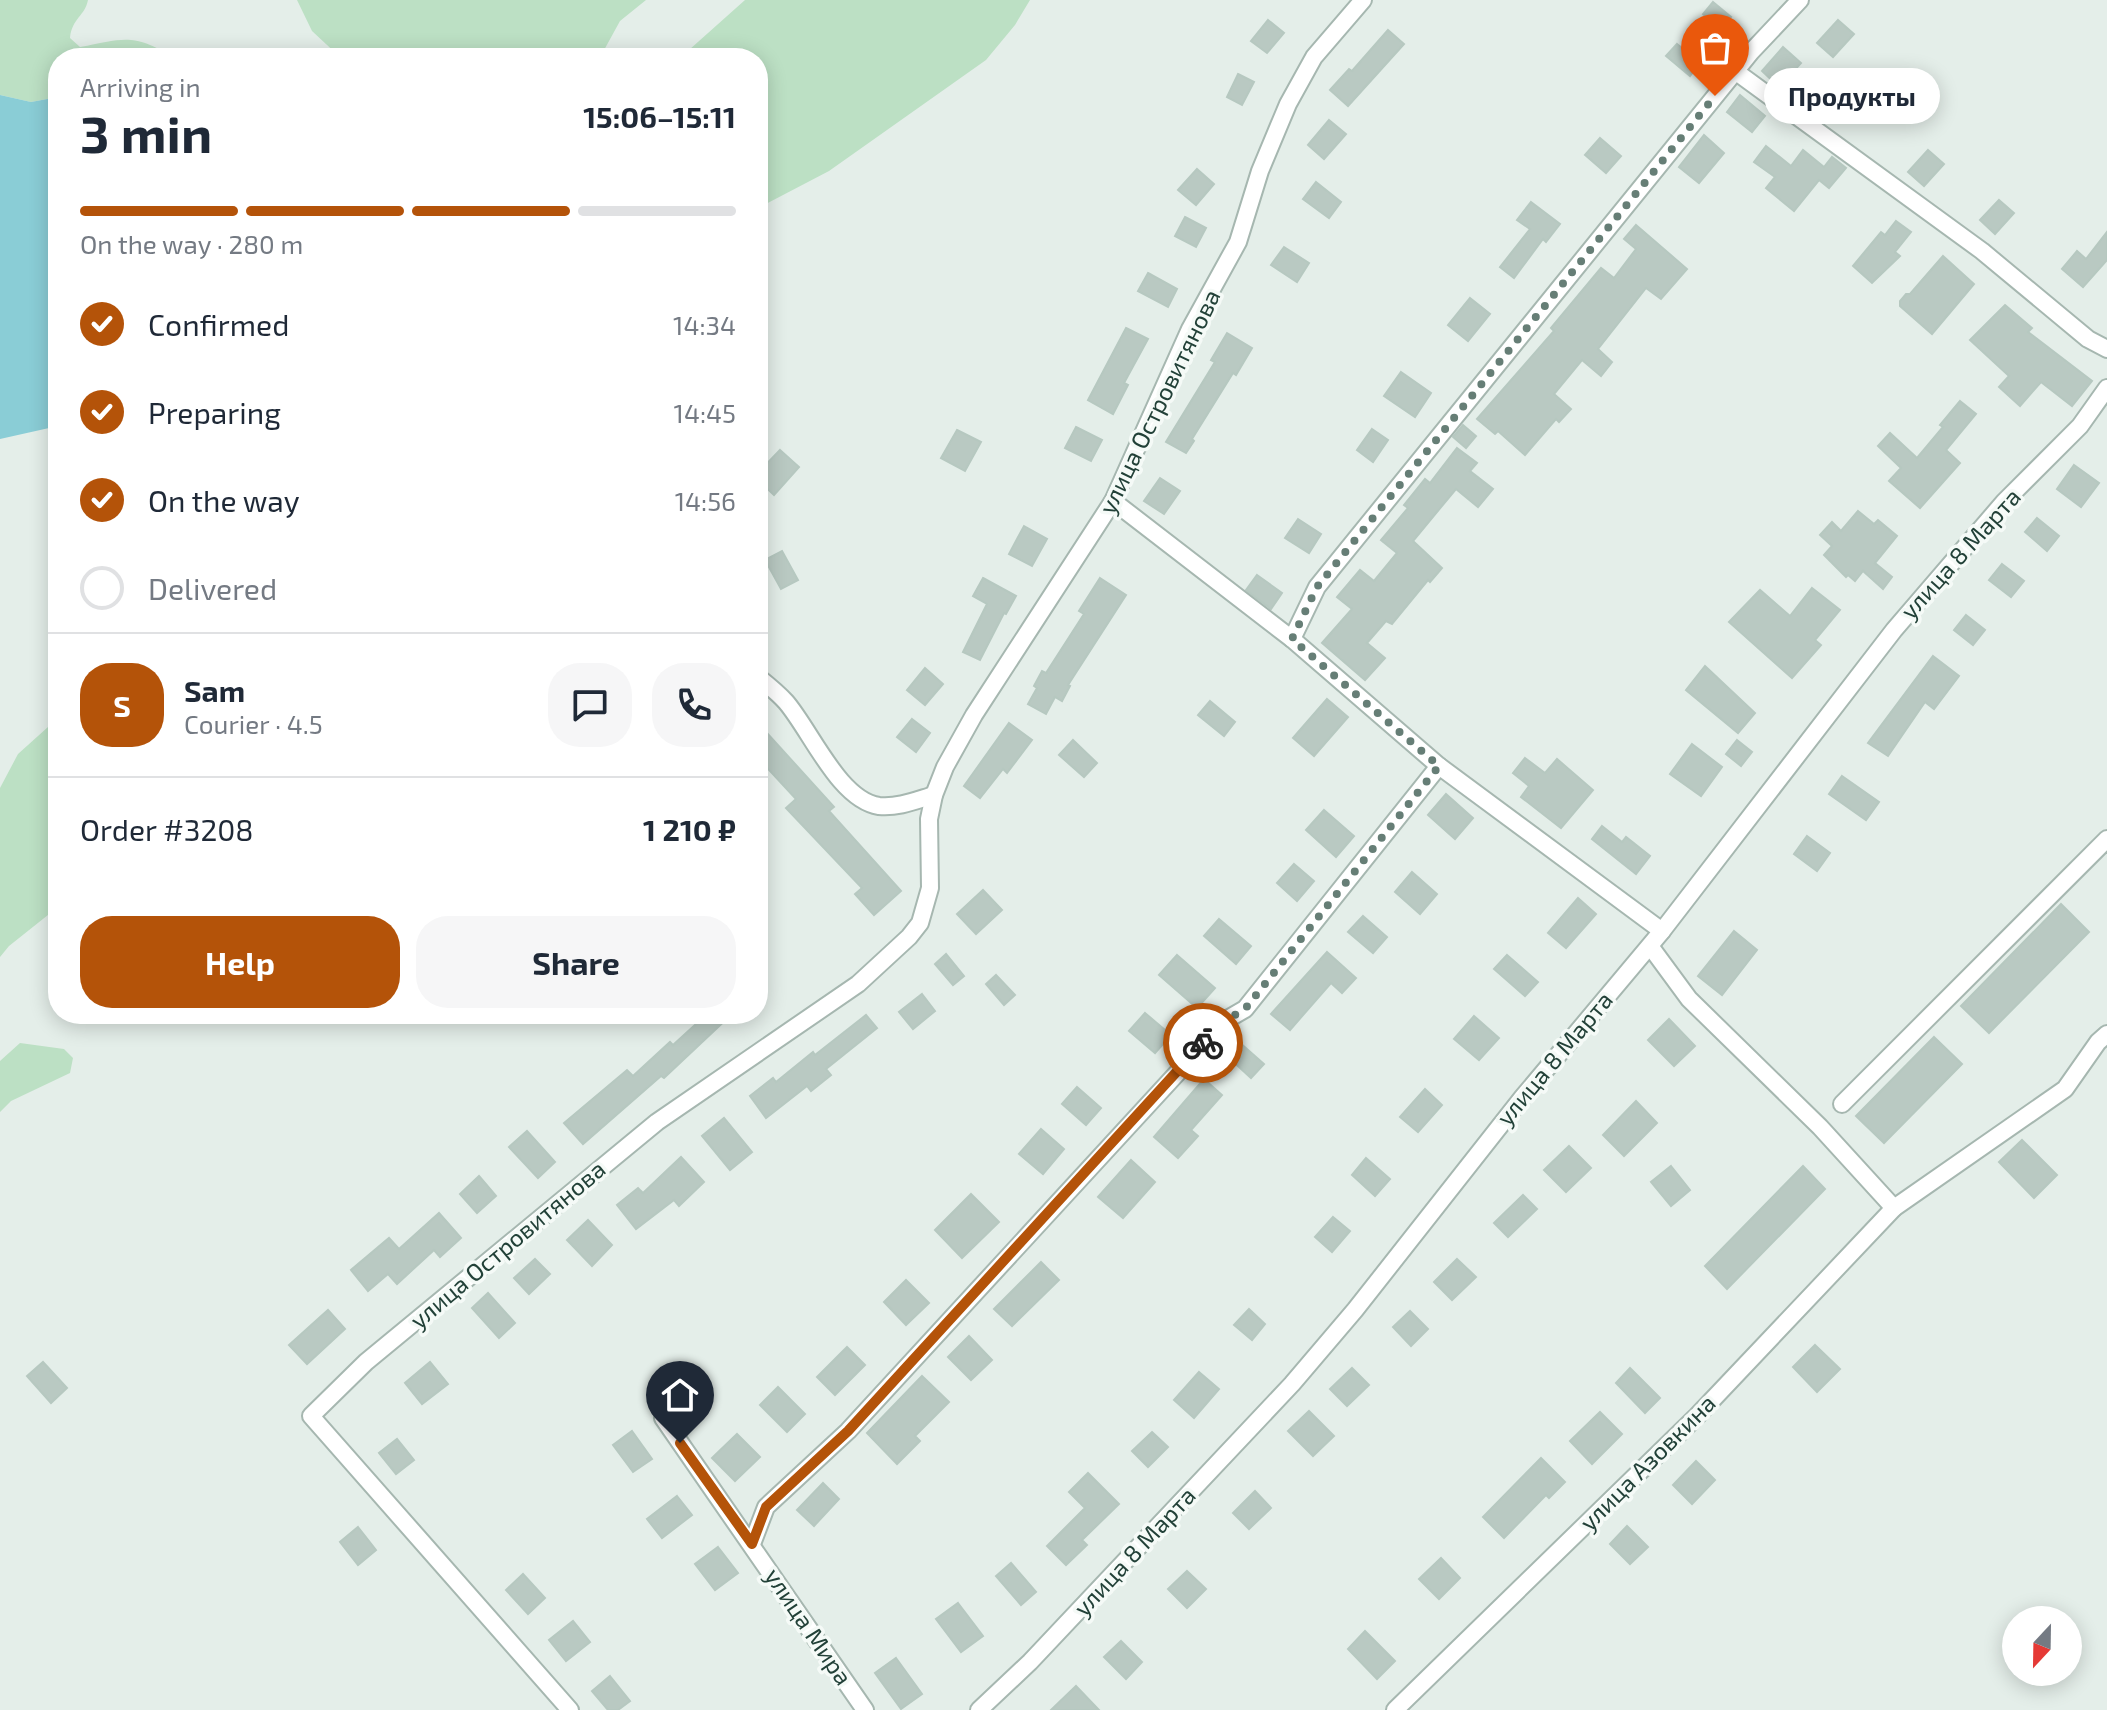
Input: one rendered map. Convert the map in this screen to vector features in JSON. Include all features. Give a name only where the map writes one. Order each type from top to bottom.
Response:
[{"type":"street","name":"улица Островитянова","points":[[570,1710],[311,1416],[366,1362],[657,1122],[858,984],[920,923],[928,898],[927,842],[934,795],[959,739],[1113,501],[1190,329],[1238,242],[1260,171],[1288,104],[1314,57],[1363,0]]},
{"type":"street","points":[[1292,639],[1317,587],[1735,71],[1800,0]]},
{"type":"street","points":[[1735,71],[1982,251],[2088,339],[2107,349]]},
{"type":"street","name":"улица 8 Марта","points":[[979,1710],[1030,1662],[1292,1384],[1355,1310],[1522,1098],[1662,931],[1894,630],[1972,537],[2080,426],[2107,388]]},
{"type":"street","points":[[1113,501],[1292,639],[1439,766],[1662,931]]},
{"type":"street","points":[[768,686],[786,703],[838,777],[860,798],[879,806],[906,804],[934,795]]},
{"type":"street","name":"улица Мира","points":[[752,1544],[766,1507],[848,1431],[1226,1020],[1245,1009],[1439,766]]},
{"type":"street","points":[[1842,1104],[2107,839]]},
{"type":"street","points":[[1650,946],[1689,999],[1820,1127],[1894,1208]]},
{"type":"street","name":"улица Азовкина","points":[[1395,1710],[1697,1416],[1894,1208],[2065,1089],[2107,1034]]},
{"type":"street","name":"улица Мира","points":[[663,1418],[865,1710]]},
{"type":"green space","points":[[0,0],[88,0],[73,26],[70,38],[80,47],[128,40],[156,48],[48,48],[48,99],[31,102],[0,95]]},
{"type":"green space","points":[[297,0],[646,0],[620,21],[605,48],[330,48],[312,31]]},
{"type":"green space","points":[[745,0],[1030,0],[1015,25],[986,60],[829,171],[768,203],[768,48],[691,48]]},
{"type":"green space","points":[[48,727],[48,915],[0,957],[0,788],[18,754]]},
{"type":"green space","points":[[20,1043],[64,1049],[73,1058],[70,1073],[11,1101],[0,1112],[0,1061]]},
{"type":"water","points":[[0,95],[31,102],[48,99],[48,428],[0,439]]},
{"type":"building","points":[[1713,2],[1731,17],[1721,29],[1703,14]]},
{"type":"building","points":[[1268,20],[1284,33],[1267,53],[1251,41]]},
{"type":"building","points":[[1838,20],[1854,34],[1833,57],[1817,43]]},
{"type":"building","points":[[1388,30],[1404,44],[1348,106],[1330,90],[1349,69],[1352,71]]},
{"type":"building","points":[[1677,44],[1700,63],[1690,76],[1666,56]]},
{"type":"building","points":[[1783,47],[1801,63],[1779,87],[1762,71]]},
{"type":"building","points":[[1238,74],[1254,82],[1242,105],[1227,97]]},
{"type":"building","points":[[1740,95],[1765,116],[1752,132],[1727,112]]},
{"type":"building","points":[[1329,120],[1346,134],[1324,159],[1308,145]]},
{"type":"building","points":[[1704,135],[1724,153],[1699,183],[1679,167]]},
{"type":"building","points":[[1600,138],[1621,156],[1606,173],[1585,155]]},
{"type":"building","points":[[1766,146],[1791,166],[1803,150],[1824,167],[1832,157],[1846,168],[1829,188],[1819,180],[1794,211],[1766,188],[1775,177],[1754,162]]},
{"type":"building","points":[[1928,150],[1944,164],[1924,186],[1908,172]]},
{"type":"building","points":[[1197,169],[1214,184],[1196,205],[1178,190]]},
{"type":"building","points":[[1316,182],[1341,202],[1329,218],[1303,199]]},
{"type":"building","points":[[1999,200],[2014,213],[1995,234],[1980,220]]},
{"type":"building","points":[[1531,202],[1560,224],[1546,242],[1543,239],[1514,278],[1500,267],[1530,229],[1517,220]]},
{"type":"building","points":[[1185,217],[1206,228],[1196,247],[1175,236]]},
{"type":"building","points":[[1896,221],[1911,232],[1895,252],[1900,256],[1872,283],[1853,266],[1881,232],[1885,235]]},
{"type":"building","points":[[1636,225],[1687,269],[1661,299],[1646,288],[1598,349],[1612,362],[1601,376],[1582,360],[1554,394],[1571,409],[1559,422],[1556,419],[1525,455],[1498,431],[1495,434],[1477,419],[1554,331],[1551,328],[1601,268],[1614,278],[1636,249],[1624,239]]},
{"type":"building","points":[[2107,232],[2107,260],[2083,287],[2062,269],[2077,251],[2086,259]]},
{"type":"building","points":[[1284,247],[1309,263],[1297,282],[1271,265]]},
{"type":"building","points":[[1943,256],[1974,284],[1932,334],[1900,306],[1900,301]]},
{"type":"building","points":[[1148,273],[1177,289],[1168,307],[1138,291]]},
{"type":"building","points":[[1470,298],[1490,314],[1468,341],[1448,325]]},
{"type":"building","points":[[2005,305],[2032,328],[2028,332],[2092,381],[2072,406],[2041,382],[2020,406],[1999,387],[2009,376],[1970,340]]},
{"type":"building","points":[[1126,328],[1148,339],[1124,383],[1128,385],[1113,414],[1088,400]]},
{"type":"building","points":[[1227,333],[1252,348],[1236,375],[1233,373],[1186,453],[1166,442],[1215,362],[1211,360]]},
{"type":"building","points":[[1401,372],[1431,393],[1415,417],[1384,396]]},
{"type":"building","points":[[1960,401],[1976,414],[1946,450],[1960,463],[1920,508],[1889,481],[1901,468],[1878,446],[1890,433],[1917,458]]},
{"type":"building","points":[[1463,425],[1476,436],[1466,448],[1453,437]]},
{"type":"building","points":[[1076,427],[1102,440],[1091,461],[1065,448]]},
{"type":"building","points":[[1372,429],[1388,440],[1373,462],[1357,450]]},
{"type":"building","points":[[957,430],[981,442],[965,471],[941,458]]},
{"type":"building","points":[[1457,448],[1477,463],[1470,471],[1493,489],[1478,507],[1456,489],[1413,541],[1442,568],[1430,582],[1428,580],[1392,624],[1386,621],[1367,643],[1385,658],[1365,680],[1322,643],[1352,609],[1337,597],[1360,570],[1374,581],[1397,553],[1381,540],[1408,508],[1404,505],[1425,479],[1430,483]]},
{"type":"building","points":[[780,450],[799,467],[774,495],[768,489],[768,463]]},
{"type":"building","points":[[2074,465],[2099,483],[2081,507],[2057,489]]},
{"type":"building","points":[[1160,478],[1180,491],[1164,514],[1144,501]]},
{"type":"building","points":[[1858,511],[1874,524],[1878,520],[1897,536],[1875,563],[1892,577],[1883,589],[1863,571],[1855,581],[1848,575],[1846,577],[1824,555],[1832,546],[1820,535],[1832,522],[1841,531]]},
{"type":"building","points":[[2037,518],[2059,536],[2047,551],[2025,532]]},
{"type":"building","points":[[1298,519],[1321,534],[1309,553],[1285,538]]},
{"type":"building","points":[[1024,526],[1047,539],[1032,566],[1009,554]]},
{"type":"building","points":[[782,551],[798,580],[781,589],[768,565],[768,558]]},
{"type":"building","points":[[2002,564],[2024,581],[2011,597],[1989,580]]},
{"type":"building","points":[[1257,575],[1282,593],[1271,609],[1246,590]]},
{"type":"building","points":[[983,578],[1016,596],[980,660],[963,652],[987,604],[973,596]]},
{"type":"building","points":[[1100,578],[1126,595],[1068,685],[1062,701],[1055,697],[1046,714],[1028,704],[1037,688],[1034,686],[1042,671],[1046,673],[1084,614],[1079,611]]},
{"type":"building","points":[[1812,588],[1840,610],[1815,640],[1821,645],[1792,678],[1729,622],[1760,590],[1790,616]]},
{"type":"building","points":[[1966,615],[1985,630],[1973,645],[1954,630]]},
{"type":"building","points":[[1933,656],[1959,676],[1934,709],[1925,702],[1888,756],[1868,743]]},
{"type":"building","points":[[1705,666],[1755,713],[1738,733],[1686,690]]},
{"type":"building","points":[[925,668],[943,684],[925,705],[907,690]]},
{"type":"building","points":[[1327,699],[1348,717],[1314,756],[1293,738]]},
{"type":"building","points":[[1210,701],[1235,722],[1224,736],[1198,715]]},
{"type":"building","points":[[912,719],[930,733],[916,752],[897,737]]},
{"type":"building","points":[[1009,723],[1032,740],[1007,773],[1003,769],[980,798],[964,786]]},
{"type":"building","points":[[768,734],[834,807],[829,811],[901,891],[874,915],[855,894],[862,888],[786,808],[796,799],[768,769]]},
{"type":"building","points":[[1073,740],[1097,763],[1084,777],[1059,755]]},
{"type":"building","points":[[1737,740],[1752,752],[1741,766],[1726,754]]},
{"type":"building","points":[[1692,744],[1722,767],[1701,796],[1670,774]]},
{"type":"building","points":[[1525,758],[1545,773],[1557,759],[1593,790],[1561,828],[1521,797],[1529,786],[1513,773]]},
{"type":"building","points":[[1842,776],[1879,802],[1866,820],[1829,794]]},
{"type":"building","points":[[1446,794],[1473,818],[1455,839],[1428,815]]},
{"type":"building","points":[[1324,810],[1354,836],[1336,857],[1306,830]]},
{"type":"building","points":[[1602,826],[1622,842],[1626,837],[1650,856],[1636,874],[1592,839]]},
{"type":"building","points":[[1807,836],[1830,853],[1817,871],[1794,854]]},
{"type":"building","points":[[1294,864],[1314,881],[1297,901],[1277,883]]},
{"type":"building","points":[[1412,872],[1437,894],[1420,914],[1395,892]]},
{"type":"building","points":[[983,890],[1002,910],[976,934],[957,914]]},
{"type":"building","points":[[1578,898],[1596,914],[1566,948],[1548,933]]},
{"type":"building","points":[[2061,904],[2089,932],[1989,1033],[1961,1006]]},
{"type":"building","points":[[1363,916],[1387,937],[1373,953],[1348,932]]},
{"type":"building","points":[[1219,919],[1251,946],[1236,964],[1204,936]]},
{"type":"building","points":[[1734,931],[1757,950],[1722,995],[1698,976]]},
{"type":"building","points":[[1327,952],[1356,978],[1342,993],[1331,983],[1290,1030],[1271,1014]]},
{"type":"building","points":[[946,954],[964,976],[953,985],[935,964]]},
{"type":"building","points":[[1177,955],[1215,988],[1197,1008],[1159,975]]},
{"type":"building","points":[[1507,955],[1538,982],[1525,996],[1494,969]]},
{"type":"building","points":[[996,975],[1015,995],[1004,1005],[986,984]]},
{"type":"building","points":[[922,994],[935,1011],[913,1029],[899,1012]]},
{"type":"building","points":[[1145,1013],[1171,1035],[1155,1053],[1129,1031]]},
{"type":"building","points":[[866,1015],[877,1028],[826,1069],[831,1075],[811,1091],[807,1086],[766,1118],[750,1096],[773,1078],[776,1082],[813,1052],[815,1055]]},
{"type":"building","points":[[1474,1016],[1499,1038],[1479,1060],[1454,1039]]},
{"type":"building","points":[[1669,1019],[1695,1046],[1674,1066],[1648,1040]]},
{"type":"building","points":[[696,1024],[721,1024],[664,1078],[661,1076],[583,1144],[564,1123],[627,1070],[633,1076],[670,1042],[673,1045]]},
{"type":"building","points":[[1934,1037],[1962,1064],[1884,1143],[1856,1116]]},
{"type":"building","points":[[1239,1042],[1264,1064],[1251,1078],[1227,1056]]},
{"type":"building","points":[[1204,1079],[1222,1095],[1191,1130],[1198,1136],[1178,1158],[1154,1137]]},
{"type":"building","points":[[1077,1087],[1101,1108],[1086,1125],[1062,1104]]},
{"type":"building","points":[[1425,1089],[1442,1105],[1418,1132],[1400,1117]]},
{"type":"building","points":[[1636,1101],[1657,1123],[1624,1156],[1603,1135]]},
{"type":"building","points":[[724,1118],[752,1152],[730,1170],[702,1136]]},
{"type":"building","points":[[1041,1129],[1064,1149],[1043,1174],[1019,1154]]},
{"type":"building","points":[[527,1131],[555,1162],[538,1178],[509,1147]]},
{"type":"building","points":[[2022,1140],[2057,1175],[2034,1198],[1999,1162]]},
{"type":"building","points":[[1569,1146],[1591,1168],[1566,1192],[1544,1170]]},
{"type":"building","points":[[681,1157],[704,1182],[679,1206],[674,1200],[636,1229],[617,1205],[638,1188],[643,1193]]},
{"type":"building","points":[[1366,1158],[1390,1179],[1375,1196],[1352,1175]]},
{"type":"building","points":[[1131,1160],[1155,1182],[1123,1218],[1098,1197]]},
{"type":"building","points":[[1671,1166],[1690,1190],[1671,1206],[1651,1182]]},
{"type":"building","points":[[1803,1166],[1825,1189],[1727,1289],[1705,1266]]},
{"type":"building","points":[[479,1176],[496,1196],[477,1213],[460,1194]]},
{"type":"building","points":[[971,1194],[999,1222],[962,1258],[935,1230]]},
{"type":"building","points":[[1523,1195],[1537,1209],[1508,1237],[1494,1223]]},
{"type":"building","points":[[439,1213],[461,1238],[440,1257],[434,1250],[397,1284],[388,1274],[368,1291],[351,1270],[389,1238],[399,1249]]},
{"type":"building","points":[[1333,1217],[1350,1231],[1332,1252],[1315,1237]]},
{"type":"building","points":[[588,1220],[612,1245],[592,1266],[567,1240]]},
{"type":"building","points":[[535,1259],[550,1274],[529,1294],[514,1278]]},
{"type":"building","points":[[1457,1259],[1476,1277],[1452,1300],[1434,1282]]},
{"type":"building","points":[[1041,1262],[1059,1280],[1012,1326],[994,1309]]},
{"type":"building","points":[[906,1280],[929,1303],[906,1325],[884,1302]]},
{"type":"building","points":[[488,1293],[515,1323],[499,1338],[472,1308]]},
{"type":"building","points":[[1249,1309],[1265,1324],[1252,1340],[1234,1325]]},
{"type":"building","points":[[328,1310],[345,1329],[307,1364],[289,1345]]},
{"type":"building","points":[[1410,1311],[1428,1329],[1411,1346],[1393,1327]]},
{"type":"building","points":[[969,1336],[992,1360],[971,1380],[948,1357]]},
{"type":"building","points":[[1815,1345],[1840,1369],[1817,1392],[1793,1367]]},
{"type":"building","points":[[847,1347],[865,1365],[835,1395],[817,1377]]},
{"type":"building","points":[[43,1362],[67,1388],[51,1403],[27,1376]]},
{"type":"building","points":[[430,1362],[448,1384],[422,1404],[405,1383]]},
{"type":"building","points":[[1352,1368],[1369,1385],[1347,1406],[1330,1389]]},
{"type":"building","points":[[1630,1368],[1660,1398],[1645,1413],[1616,1383]]},
{"type":"building","points":[[1199,1372],[1219,1389],[1194,1418],[1174,1400]]},
{"type":"building","points":[[922,1376],[949,1402],[915,1436],[920,1441],[897,1464],[867,1433]]},
{"type":"building","points":[[778,1387],[805,1414],[787,1432],[760,1405]]},
{"type":"building","points":[[1309,1411],[1334,1436],[1313,1456],[1288,1431]]},
{"type":"building","points":[[1600,1412],[1622,1434],[1592,1464],[1570,1441]]},
{"type":"building","points":[[632,1431],[652,1459],[633,1472],[613,1445]]},
{"type":"building","points":[[1152,1432],[1168,1447],[1148,1467],[1132,1451]]},
{"type":"building","points":[[737,1434],[760,1457],[735,1481],[712,1458]]},
{"type":"building","points":[[397,1439],[414,1460],[396,1474],[379,1453]]},
{"type":"building","points":[[1541,1458],[1565,1482],[1549,1498],[1546,1495],[1504,1538],[1483,1517]]},
{"type":"building","points":[[1696,1461],[1715,1480],[1692,1504],[1673,1485]]},
{"type":"building","points":[[1088,1473],[1119,1504],[1082,1540],[1087,1545],[1066,1565],[1047,1546],[1085,1508],[1069,1492]]},
{"type":"building","points":[[823,1483],[839,1499],[814,1526],[797,1510]]},
{"type":"building","points":[[1255,1491],[1271,1508],[1249,1529],[1233,1513]]},
{"type":"building","points":[[677,1496],[692,1515],[662,1538],[647,1519]]},
{"type":"building","points":[[1627,1526],[1648,1547],[1630,1564],[1610,1544]]},
{"type":"building","points":[[358,1527],[376,1550],[358,1565],[340,1542]]},
{"type":"building","points":[[718,1547],[738,1573],[715,1590],[695,1564]]},
{"type":"building","points":[[1441,1558],[1460,1578],[1439,1599],[1419,1579]]},
{"type":"building","points":[[1011,1563],[1036,1592],[1021,1605],[996,1576]]},
{"type":"building","points":[[1187,1571],[1206,1589],[1187,1608],[1168,1589]]},
{"type":"building","points":[[523,1574],[545,1598],[528,1614],[506,1590]]},
{"type":"building","points":[[958,1603],[983,1636],[961,1652],[936,1619]]},
{"type":"building","points":[[573,1621],[590,1642],[566,1661],[549,1640]]},
{"type":"building","points":[[1365,1631],[1395,1661],[1377,1679],[1348,1649]]},
{"type":"building","points":[[1121,1641],[1142,1662],[1126,1679],[1104,1657]]},
{"type":"building","points":[[896,1658],[922,1694],[901,1709],[875,1673]]},
{"type":"building","points":[[610,1676],[630,1701],[618,1710],[608,1710],[592,1691]]},
{"type":"building","points":[[1076,1686],[1099,1710],[1051,1710]]},
{"type":"way so far","points":[[1203,1043],[1226,1020],[1245,1009],[1439,766],[1292,639],[1317,587],[1715,96]]},
{"type":"place","name":"Продукты","points":[[1715,96]]},
{"type":"route","points":[[680,1443],[752,1544],[766,1507],[848,1431],[1203,1043]]}]
